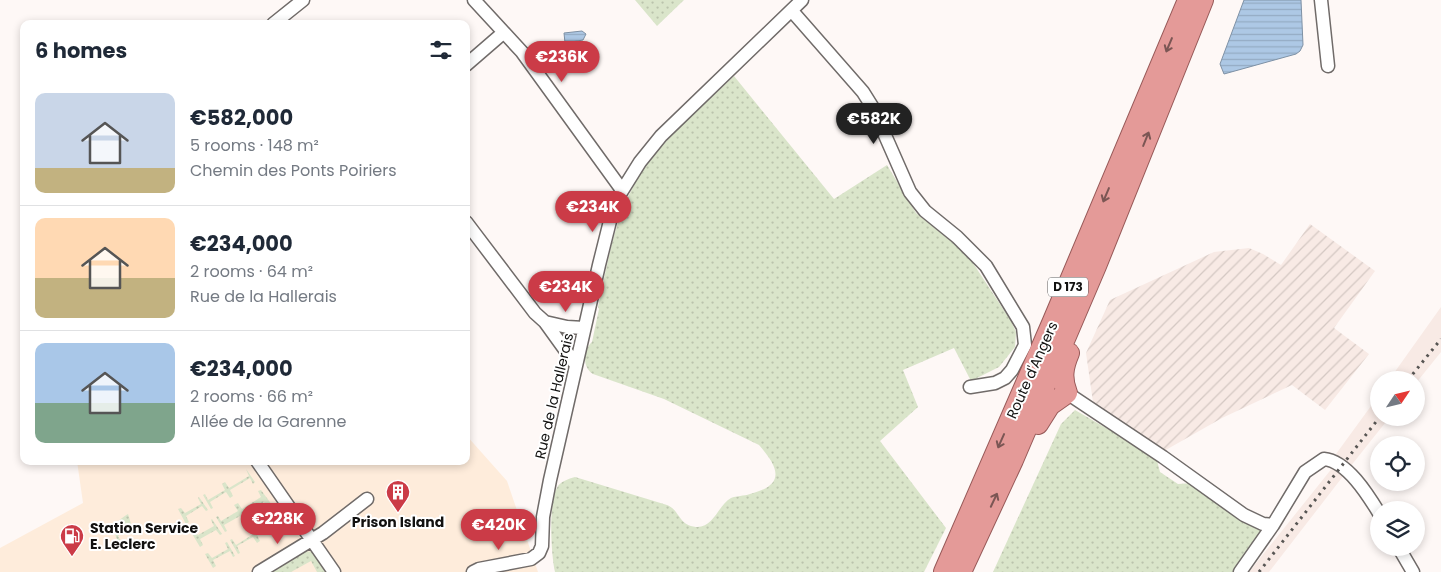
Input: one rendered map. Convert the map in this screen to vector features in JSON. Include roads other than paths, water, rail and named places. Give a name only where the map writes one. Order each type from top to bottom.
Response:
[{"type":"highway","name":"Route d'Angers","points":[[944,572],[1054,321],[1188,0]]},
{"type":"highway","name":"Route d'Angers","points":[[962,572],[1013,460],[1096,266],[1202,0]]},
{"type":"highway","points":[[1013,460],[1027,444],[1043,413],[1050,405],[1067,393],[1062,378],[1064,365],[1097,282],[1096,266]]},
{"type":"street","points":[[278,20],[303,0]]},
{"type":"street","points":[[474,0],[522,52],[622,190]]},
{"type":"street","name":"Rue de la Hallerais","points":[[473,572],[479,569],[534,558],[540,553],[543,517],[550,480],[584,328],[613,209],[622,190],[640,162],[661,136],[802,0]]},
{"type":"street","points":[[1321,0],[1328,66]]},
{"type":"street","points":[[792,11],[863,92],[873,108],[910,192],[925,211],[957,237],[986,266],[1023,327],[1025,345],[1018,363],[1005,378],[995,383],[970,387]]},
{"type":"street","points":[[470,62],[503,33]]},
{"type":"street","points":[[470,227],[535,313],[545,322],[576,365]]},
{"type":"street","points":[[545,322],[567,327],[584,328]]},
{"type":"street","points":[[1067,393],[1163,456],[1244,515],[1254,521],[1273,525]]},
{"type":"street","points":[[1240,572],[1273,525],[1305,472],[1324,460],[1341,466],[1365,491],[1371,501]]},
{"type":"street","points":[[260,465],[334,572]]},
{"type":"street","points":[[259,572],[311,541],[367,499]]},
{"type":"street","points":[[1404,556],[1413,572]]},
{"type":"water","points":[[1244,0],[1301,0],[1303,45],[1296,54],[1224,74],[1220,64]]},
{"type":"water","points":[[582,31],[586,34],[583,40],[565,43],[564,33]]},
{"type":"railway","points":[[1415,371],[1441,339]]},
{"type":"railway","points":[[1259,572],[1373,426]]},
{"type":"place","name":"Prison Island","points":[[398,513]]},
{"type":"place","name":"Station Service E. Leclerc","points":[[72,557]]}]
